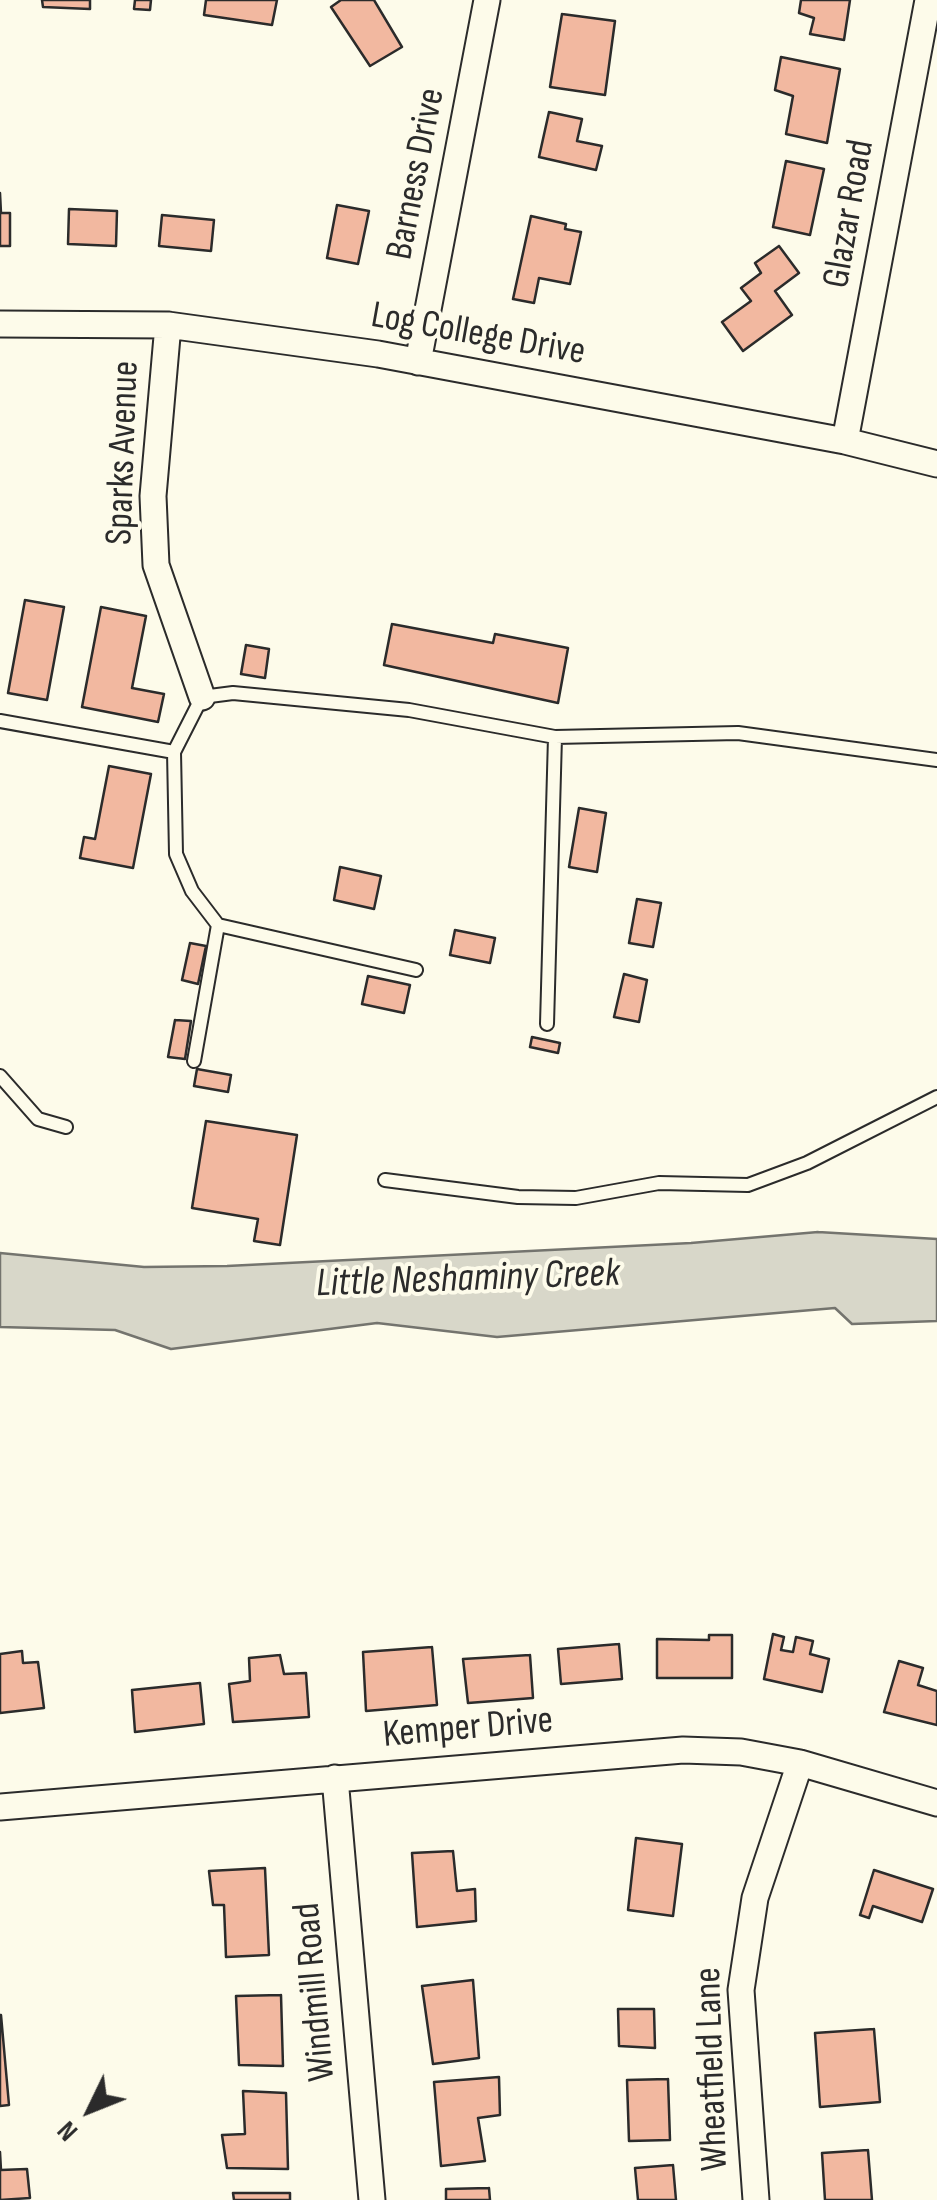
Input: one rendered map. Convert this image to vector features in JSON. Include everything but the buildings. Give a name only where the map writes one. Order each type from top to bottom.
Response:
[{"type":"street","name":"Barness Drive","points":[[418,362],[487,0]]},
{"type":"street","name":"Glazar Road","points":[[845,441],[928,0]]},
{"type":"street","name":"Log College Drive","points":[[0,324],[168,326],[418,362],[845,441],[937,464]]},
{"type":"street","name":"Sparks Avenue","points":[[168,326],[153,496],[156,565],[202,697]]},
{"type":"street","name":"Kemper Drive","points":[[0,1807],[683,1750],[740,1752],[800,1762],[937,1803]]},
{"type":"street","name":"Wheatfield Lane","points":[[756,2200],[741,1990],[755,1898],[800,1762]]},
{"type":"street","name":"Windmill Road","points":[[336,1778],[372,2200]]},
{"type":"lane","points":[[416,970],[218,925],[192,892],[176,854],[174,752],[202,697],[233,693],[408,710],[555,737],[738,733],[937,760]]},
{"type":"lane","points":[[0,721],[174,752]]},
{"type":"lane","points":[[547,1024],[555,737]]},
{"type":"lane","points":[[194,1061],[218,925]]},
{"type":"lane","points":[[0,1076],[38,1119],[66,1128]]},
{"type":"lane","points":[[385,1180],[576,1198],[659,1183],[748,1185],[807,1163],[937,1097]]},
{"type":"water","name":"Little Neshaminy Creek","points":[[818,1232],[937,1239],[937,1321],[852,1324],[835,1308],[497,1337],[377,1323],[171,1349],[115,1330],[0,1327],[0,1253],[144,1267],[227,1266],[691,1243]]}]
